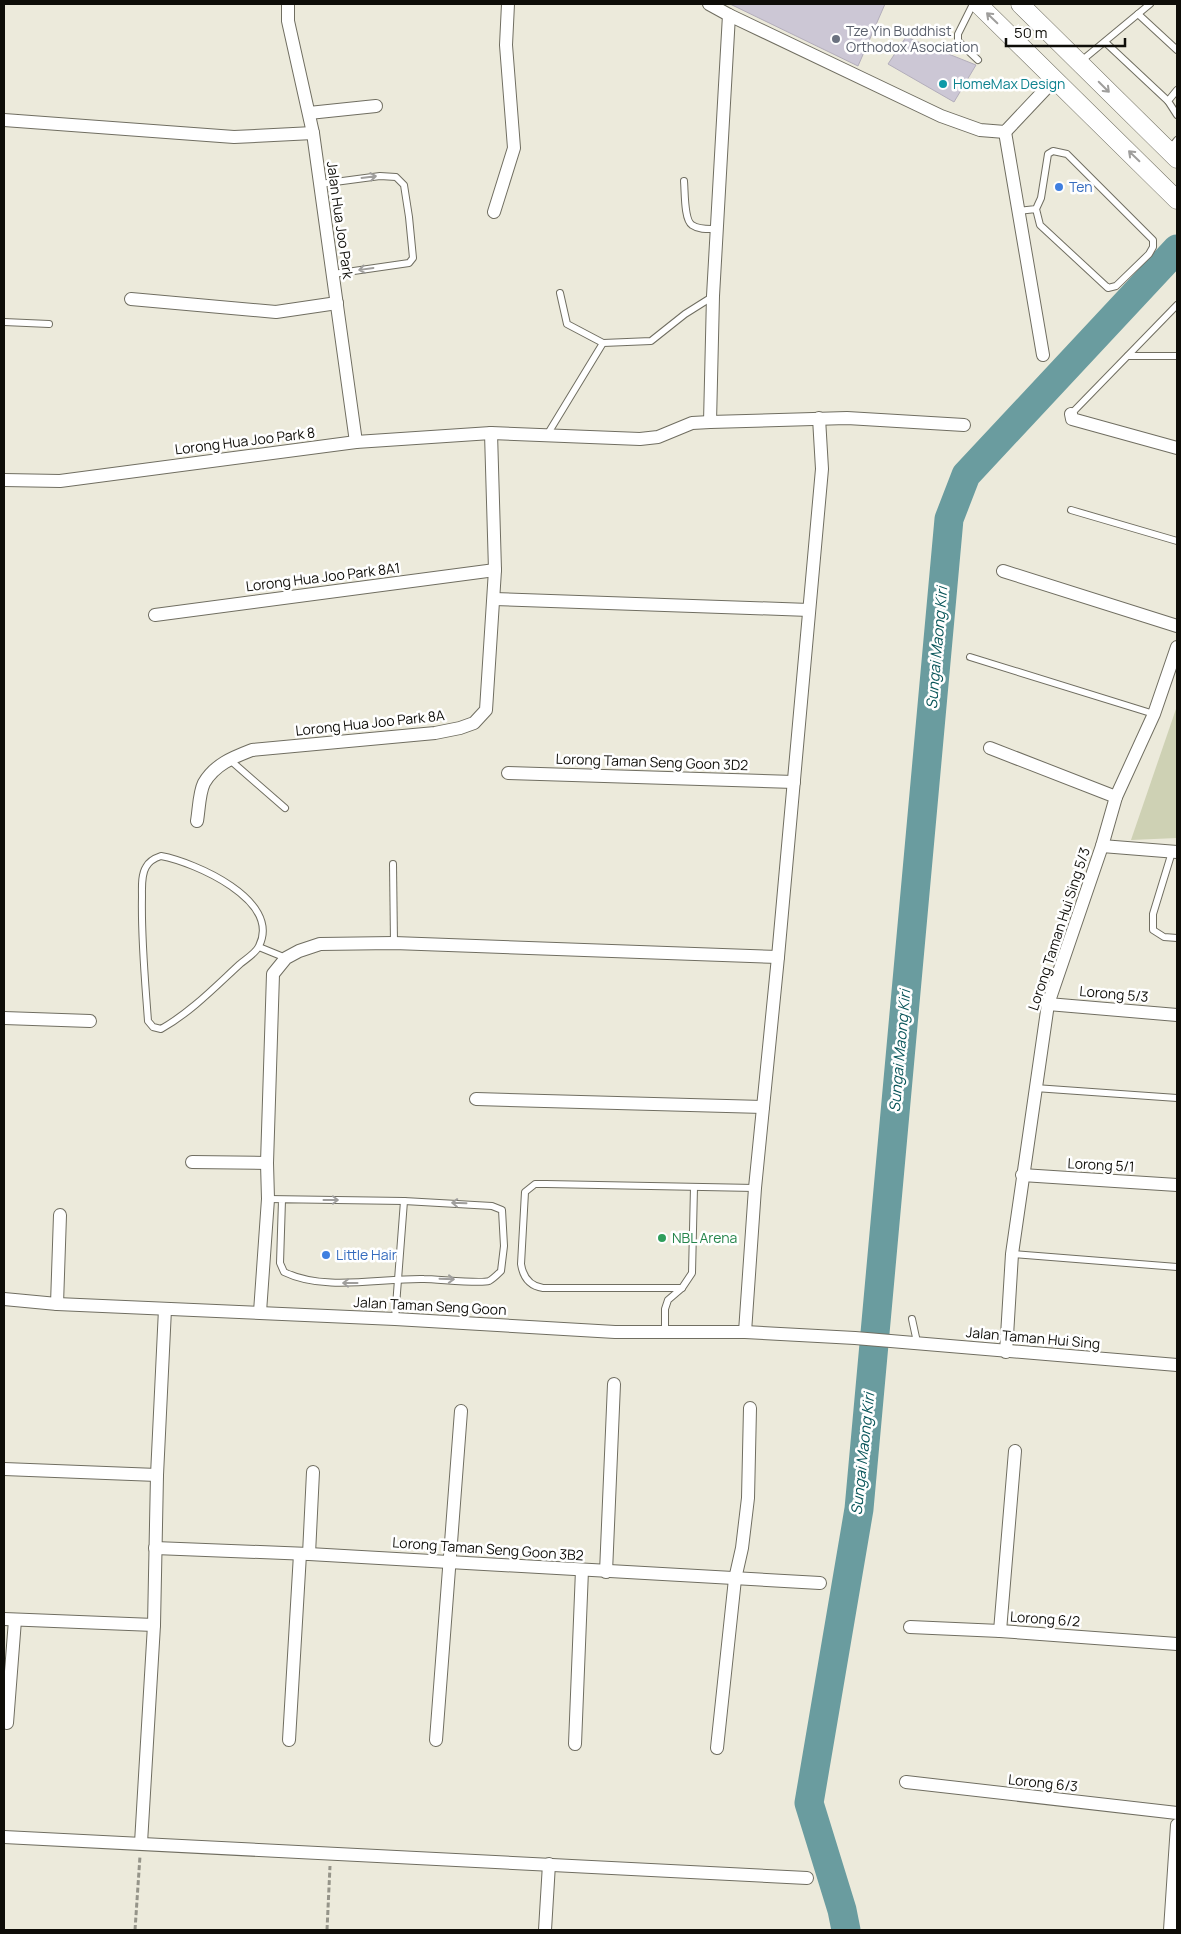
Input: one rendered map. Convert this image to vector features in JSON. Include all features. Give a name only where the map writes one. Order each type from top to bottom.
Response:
[{"type":"main road","points":[[978,4],[1173,195]]},
{"type":"main road","points":[[1020,4],[1174,150]]},
{"type":"street","name":"Jalan Hua Joo Park","points":[[288,4],[288,21],[313,133],[356,442]]},
{"type":"street","points":[[494,212],[514,148],[506,45],[508,4]]},
{"type":"street","points":[[709,4],[942,116],[980,130],[1005,132]]},
{"type":"street","points":[[710,422],[713,296],[729,15]]},
{"type":"street","points":[[1005,132],[1054,79]]},
{"type":"street","points":[[309,114],[376,106]]},
{"type":"street","points":[[4,120],[234,137],[313,133]]},
{"type":"street","points":[[1005,132],[1043,355]]},
{"type":"street","points":[[131,299],[276,312],[337,303]]},
{"type":"street","points":[[1071,414],[1072,419],[1177,448]]},
{"type":"street","points":[[745,1332],[754,1188],[778,956],[822,469],[819,418]]},
{"type":"street","name":"Lorong Hua Joo Park 8","points":[[4,480],[60,480],[356,442],[491,433],[640,439],[658,438],[692,423],[819,418],[964,425]]},
{"type":"street","name":"Lorong Hua Joo Park 8A","points":[[197,821],[204,784],[216,768],[229,759],[252,750],[434,733],[474,723],[486,710],[495,570],[491,433]]},
{"type":"street","name":"Lorong Hua Joo Park 8A1","points":[[155,615],[495,570]]},
{"type":"street","points":[[1003,572],[1177,626]]},
{"type":"street","points":[[494,599],[810,610]]},
{"type":"street","name":"Lorong Taman Hui Sing 5/3","points":[[1006,1352],[1012,1254],[1048,1004],[1102,846],[1116,797],[1154,714],[1177,647]]},
{"type":"street","points":[[990,748],[1116,797]]},
{"type":"street","name":"Lorong Taman Seng Goon 3D2","points":[[508,773],[794,782]]},
{"type":"street","points":[[1102,846],[1174,852]]},
{"type":"street","points":[[260,1312],[268,1199],[267,1163],[273,974],[286,958],[299,950],[320,944],[394,944],[778,956]]},
{"type":"street","name":"Lorong 5/3","points":[[1048,1004],[1177,1015]]},
{"type":"street","points":[[4,1018],[90,1021]]},
{"type":"street","points":[[476,1100],[763,1107]]},
{"type":"street","points":[[192,1162],[267,1163]]},
{"type":"street","name":"Lorong 5/1","points":[[1022,1176],[1177,1185]]},
{"type":"street","points":[[57,1304],[60,1215]]},
{"type":"street","name":"Jalan Taman Seng Goon","points":[[4,1299],[57,1304],[260,1312],[615,1332],[745,1332],[887,1341]]},
{"type":"street","points":[[141,1843],[154,1625],[157,1475],[165,1309]]},
{"type":"street","name":"Jalan Taman Hui Sing","points":[[887,1341],[1177,1365]]},
{"type":"street","points":[[606,1572],[614,1384]]},
{"type":"street","points":[[717,1748],[734,1579],[742,1548],[748,1498],[750,1408]]},
{"type":"street","points":[[436,1740],[461,1411]]},
{"type":"street","points":[[1000,1631],[1014,1451]]},
{"type":"street","points":[[4,1469],[157,1475]]},
{"type":"street","points":[[289,1740],[304,1554],[313,1472]]},
{"type":"street","name":"Lorong Taman Seng Goon 3B2","points":[[155,1548],[450,1561],[606,1572],[820,1583]]},
{"type":"street","points":[[576,1744],[582,1570]]},
{"type":"street","points":[[7,1722],[10,1619],[154,1625]]},
{"type":"street","name":"Lorong 6/2","points":[[910,1628],[1000,1631],[1177,1644]]},
{"type":"street","name":"Lorong 6/3","points":[[906,1782],[1177,1813]]},
{"type":"street","points":[[1170,1930],[1177,1826]]},
{"type":"street","points":[[4,1837],[807,1878]]},
{"type":"street","points":[[545,1930],[549,1864]]},
{"type":"lane","points":[[973,4],[958,34],[958,41],[978,60]]},
{"type":"lane","points":[[1080,62],[1150,4]]},
{"type":"lane","points":[[1138,14],[1177,50]]},
{"type":"lane","points":[[1105,42],[1168,101],[1177,115]]},
{"type":"lane","points":[[1168,101],[1177,90]]},
{"type":"lane","points":[[1054,151],[1067,154],[1153,240],[1153,247],[1149,254],[1116,286],[1108,288],[1040,225],[1036,209],[1041,198],[1048,154],[1054,151]]},
{"type":"lane","points":[[320,184],[380,176],[396,177],[404,185],[409,217],[413,258],[409,264],[333,274]]},
{"type":"lane","points":[[684,181],[687,218],[691,225],[701,229],[717,230]]},
{"type":"lane","points":[[1018,212],[1036,209]]},
{"type":"lane","points":[[560,293],[567,324],[603,343],[651,341],[685,314],[713,296]]},
{"type":"lane","points":[[1071,414],[1177,306]]},
{"type":"lane","points":[[4,322],[49,324]]},
{"type":"lane","points":[[547,435],[603,343]]},
{"type":"lane","points":[[1128,356],[1177,356]]},
{"type":"lane","points":[[1071,510],[1177,541]]},
{"type":"lane","points":[[970,657],[1154,714]]},
{"type":"lane","points":[[229,759],[285,808]]},
{"type":"lane","points":[[1174,852],[1153,914],[1153,930],[1164,937],[1177,938]]},
{"type":"lane","points":[[161,856],[173,858],[219,878],[247,898],[260,916],[263,936],[259,947],[216,988],[183,1015],[161,1029],[153,1027],[148,1020],[142,941],[142,878],[146,867],[152,860],[161,856]]},
{"type":"lane","points":[[393,864],[394,944]]},
{"type":"lane","points":[[259,947],[286,958]]},
{"type":"lane","points":[[1035,1088],[1177,1098]]},
{"type":"lane","points":[[682,1288],[543,1288],[529,1282],[523,1274],[521,1264],[525,1192],[535,1184],[754,1188]]},
{"type":"lane","points":[[665,1332],[665,1309],[668,1300],[682,1288],[692,1274],[694,1187]]},
{"type":"lane","points":[[268,1199],[404,1200],[492,1206],[502,1210],[504,1246],[501,1271],[490,1280],[414,1279],[372,1283],[338,1283],[294,1277],[284,1272],[280,1263],[282,1200]]},
{"type":"lane","points":[[395,1319],[404,1200]]},
{"type":"lane","points":[[1012,1254],[1177,1267]]},
{"type":"lane","points":[[912,1319],[917,1342]]},
{"type":"path","points":[[135,1930],[141,1843]]},
{"type":"path","points":[[327,1930],[330,1854]]},
{"type":"green space","points":[[1177,706],[1177,838],[1131,840]]},
{"type":"building","name":"Tze Yin Buddhist Orthodox Asociation","points":[[730,4],[885,4],[858,66]]},
{"type":"building","name":"HomeMax Design","points":[[906,37],[976,65],[954,102],[888,64]]},
{"type":"waterway","name":"Sungai Maong Kiri","points":[[846,1930],[842,1910],[809,1803],[859,1509],[949,519],[966,475],[1177,249]]},
{"type":"place","name":"Tze Yin Buddhist Orthodox Asociation","points":[[836,39]]},
{"type":"place","name":"HomeMax Design","points":[[943,84]]},
{"type":"place","name":"Ten","points":[[1059,187]]},
{"type":"place","name":"NBL Arena","points":[[662,1238]]},
{"type":"place","name":"Little Hair","points":[[326,1255]]}]
